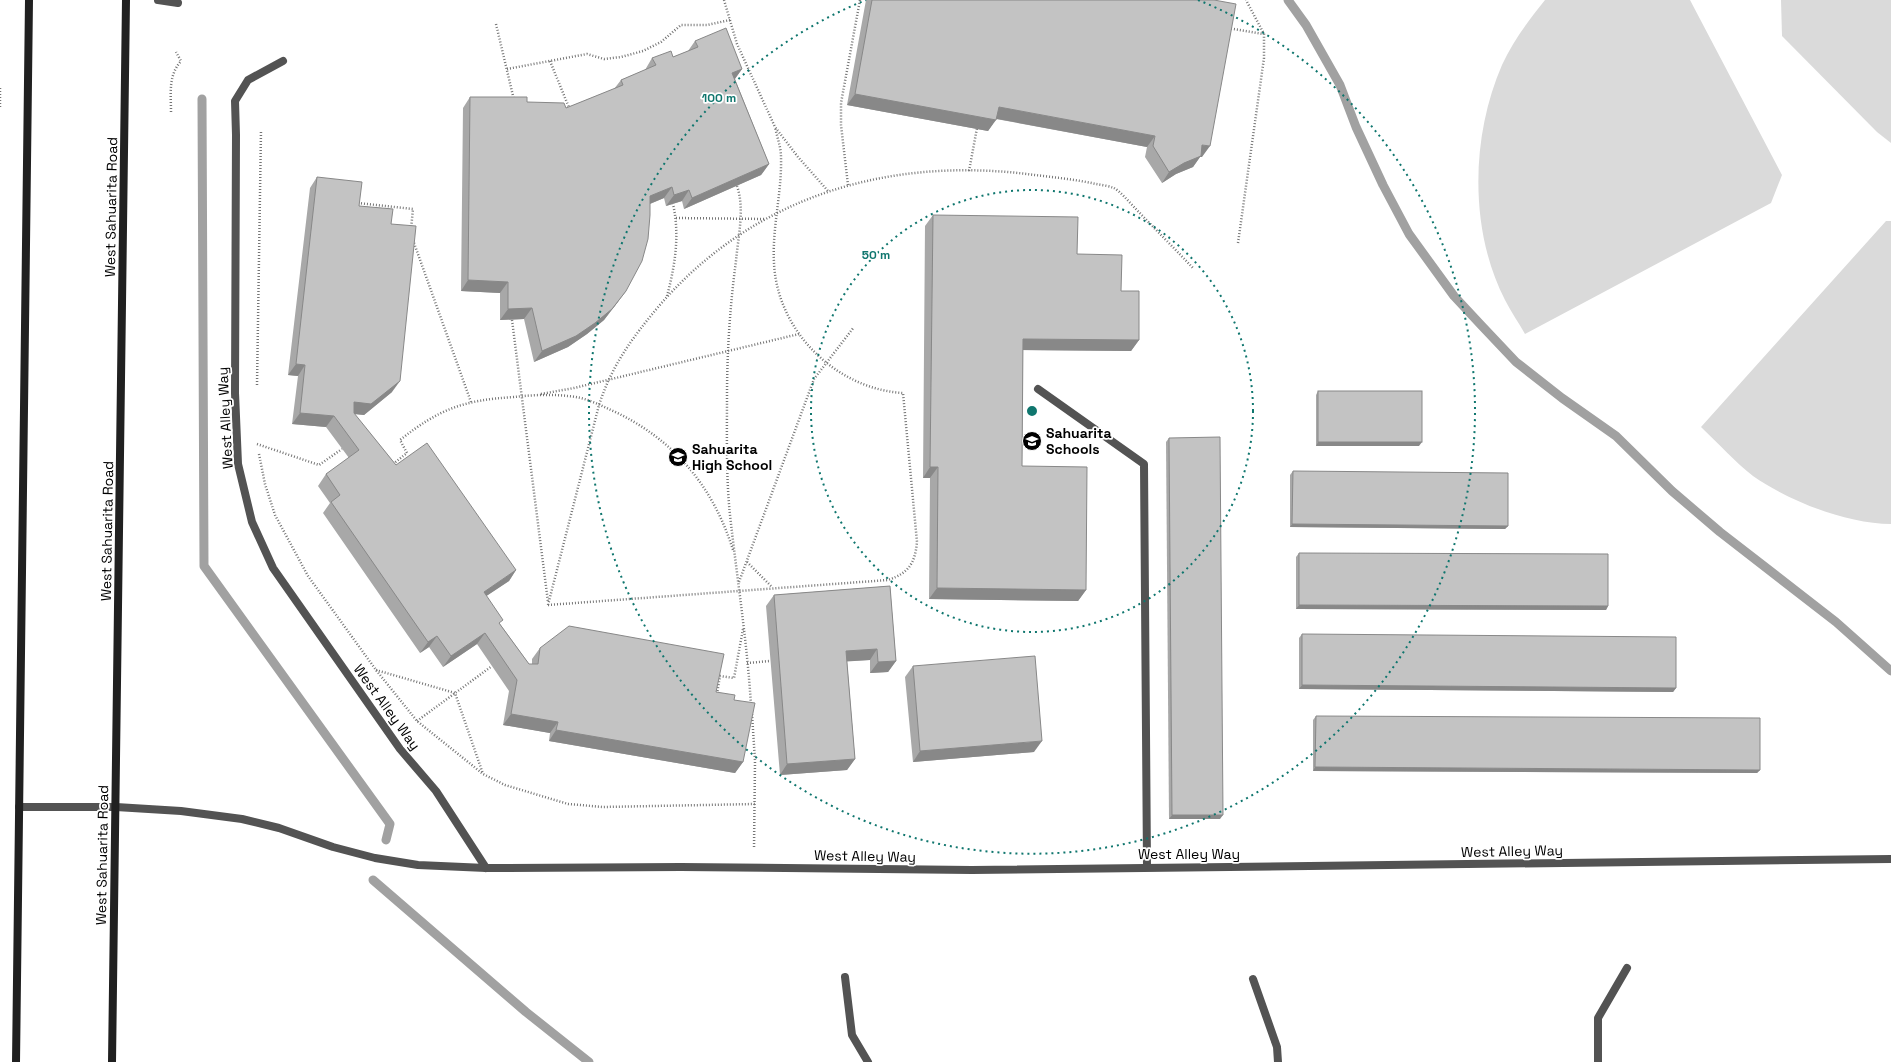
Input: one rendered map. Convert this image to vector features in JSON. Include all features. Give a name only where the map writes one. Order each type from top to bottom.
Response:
[{"type":"main road","points":[[16,1062],[29,0]]},
{"type":"main road","name":"West Sahuarita Road","points":[[112,1062],[126,0]]},
{"type":"street","points":[[158,0],[178,3]]},
{"type":"street","name":"West Alley Way","points":[[282,61],[248,80],[235,101],[235,401],[238,464],[252,522],[273,568],[400,749],[436,791],[486,868]]},
{"type":"street","points":[[1038,389],[1144,464],[1147,867]]},
{"type":"street","name":"West Alley Way","points":[[20,807],[116,807],[242,819],[279,828],[333,847],[375,858],[418,865],[486,868],[972,870],[1147,867],[1245,868],[1891,859]]},
{"type":"street","points":[[1598,1062],[1598,1018],[1627,968]]},
{"type":"street","points":[[845,977],[852,1035],[868,1062]]},
{"type":"street","points":[[1253,979],[1277,1047],[1278,1062]]},
{"type":"path","points":[[548,605],[888,580],[900,576],[911,564],[916,552],[917,542],[903,393],[889,392],[866,386],[848,378],[825,362],[812,351],[799,334],[784,305],[777,282],[774,265],[773,243],[778,213],[781,155],[775,127],[740,50],[724,0]]},
{"type":"path","points":[[848,185],[841,125],[841,103],[860,0]]},
{"type":"path","points":[[1238,243],[1264,58],[1264,34],[1246,0]]},
{"type":"path","points":[[507,69],[587,54],[604,59],[621,57],[643,51],[661,42],[681,25],[707,25],[730,20]]},
{"type":"path","points":[[496,24],[514,102]]},
{"type":"path","points":[[1226,28],[1264,34]]},
{"type":"path","points":[[171,112],[171,79],[174,69],[181,61],[176,52]]},
{"type":"path","points":[[550,61],[572,114]]},
{"type":"path","points":[[0,88],[0,109]]},
{"type":"path","points":[[775,127],[798,157],[828,190]]},
{"type":"path","points":[[969,171],[976,128]]},
{"type":"path","points":[[257,388],[261,130]]},
{"type":"path","points":[[548,605],[607,379],[640,328],[687,275],[710,254],[766,219],[795,204],[828,190],[868,179],[901,175],[969,171],[1022,173],[1082,181],[1115,188],[1193,268]]},
{"type":"path","points":[[737,186],[740,194],[740,234],[736,261],[727,396],[730,514],[740,590],[755,761],[754,868]]},
{"type":"path","points":[[353,203],[413,209],[411,234]]},
{"type":"path","points":[[667,297],[674,270],[676,218],[673,204]]},
{"type":"path","points":[[676,218],[766,219]]},
{"type":"path","points":[[413,242],[472,402]]},
{"type":"path","points":[[512,320],[548,605]]},
{"type":"path","points":[[739,583],[814,379],[825,362],[854,327]]},
{"type":"path","points":[[390,466],[407,453],[400,440],[419,424],[442,411],[472,402],[555,393],[607,379],[799,334]]},
{"type":"path","points":[[522,396],[569,396],[591,401],[628,418],[669,446],[691,469],[712,501],[727,529],[736,558]]},
{"type":"path","points":[[257,438],[265,484],[275,515],[287,540],[308,576],[376,670],[416,722],[483,774],[505,785],[568,804],[602,807],[755,804]]},
{"type":"path","points":[[258,444],[319,465],[342,449]]},
{"type":"path","points":[[747,562],[773,588]]},
{"type":"path","points":[[717,697],[720,676],[734,678],[743,625]]},
{"type":"path","points":[[747,663],[770,661]]},
{"type":"path","points":[[416,722],[492,666]]},
{"type":"path","points":[[376,670],[455,694]]},
{"type":"path","points":[[455,694],[483,774]]},
{"type":"shaded area","points":[[1545,0],[1690,0],[1782,175],[1771,203],[1525,334],[1505,300],[1493,273],[1485,244],[1480,214],[1478,183],[1484,122],[1502,65],[1516,39]]},
{"type":"shaded area","points":[[1781,0],[1891,0],[1891,143],[1877,132],[1782,36]]},
{"type":"shaded area","points":[[1886,221],[1891,221],[1891,524],[1856,520],[1837,515],[1784,494],[1746,471],[1701,427]]},
{"type":"building","points":[[872,0],[1214,0],[1236,4],[1210,146],[1202,145],[1201,156],[1184,163],[1169,172],[1153,146],[1155,136],[999,107],[996,120],[855,94]]},
{"type":"building","points":[[726,28],[742,69],[732,73],[769,164],[692,198],[689,190],[674,195],[672,187],[650,196],[648,239],[642,261],[626,291],[612,309],[595,323],[576,336],[542,351],[532,308],[508,309],[508,282],[468,280],[470,97],[527,97],[527,102],[564,103],[566,108],[623,85],[621,80],[656,65],[652,58],[671,51],[673,57],[698,47],[695,41]]},
{"type":"building","points":[[317,177],[362,182],[359,206],[393,209],[391,224],[416,226],[400,381],[371,404],[354,402],[354,413],[396,465],[427,443],[516,570],[484,592],[503,620],[499,623],[529,664],[538,664],[540,648],[569,626],[724,654],[716,692],[735,695],[734,700],[755,703],[743,762],[556,730],[558,722],[511,714],[517,680],[485,633],[451,656],[437,636],[428,642],[331,502],[340,495],[326,474],[359,450],[334,416],[300,413],[305,365],[296,364]]},
{"type":"building","points":[[933,215],[1078,217],[1077,254],[1122,255],[1121,291],[1139,291],[1139,340],[1023,339],[1022,466],[1087,467],[1086,590],[937,588],[938,467],[930,467]]},
{"type":"building","points":[[1318,391],[1422,391],[1422,442],[1318,442]]},
{"type":"building","points":[[1220,437],[1223,815],[1172,815],[1169,438]]},
{"type":"building","points":[[1293,471],[1508,473],[1508,526],[1292,524]]},
{"type":"building","points":[[1299,553],[1608,554],[1608,606],[1299,605]]},
{"type":"building","points":[[890,586],[896,661],[878,662],[877,649],[846,651],[855,759],[787,764],[774,595]]},
{"type":"building","points":[[1302,634],[1676,637],[1676,688],[1302,685]]},
{"type":"building","points":[[1035,656],[1042,741],[920,751],[913,666]]},
{"type":"building","points":[[1316,716],[1760,718],[1760,770],[1315,767]]},
{"type":"waterway","points":[[1288,0],[1306,25],[1340,85],[1356,127],[1383,185],[1409,234],[1454,296],[1516,362],[1562,398],[1616,436],[1672,491],[1720,532],[1836,622],[1891,671]]},
{"type":"waterway","points":[[202,99],[204,566],[390,824],[386,840]]},
{"type":"waterway","points":[[373,880],[526,1012],[589,1062]]},
{"type":"place","name":"Sahuarita Schools","points":[[1032,441]]},
{"type":"place","name":"Sahuarita High School","points":[[678,457]]}]
